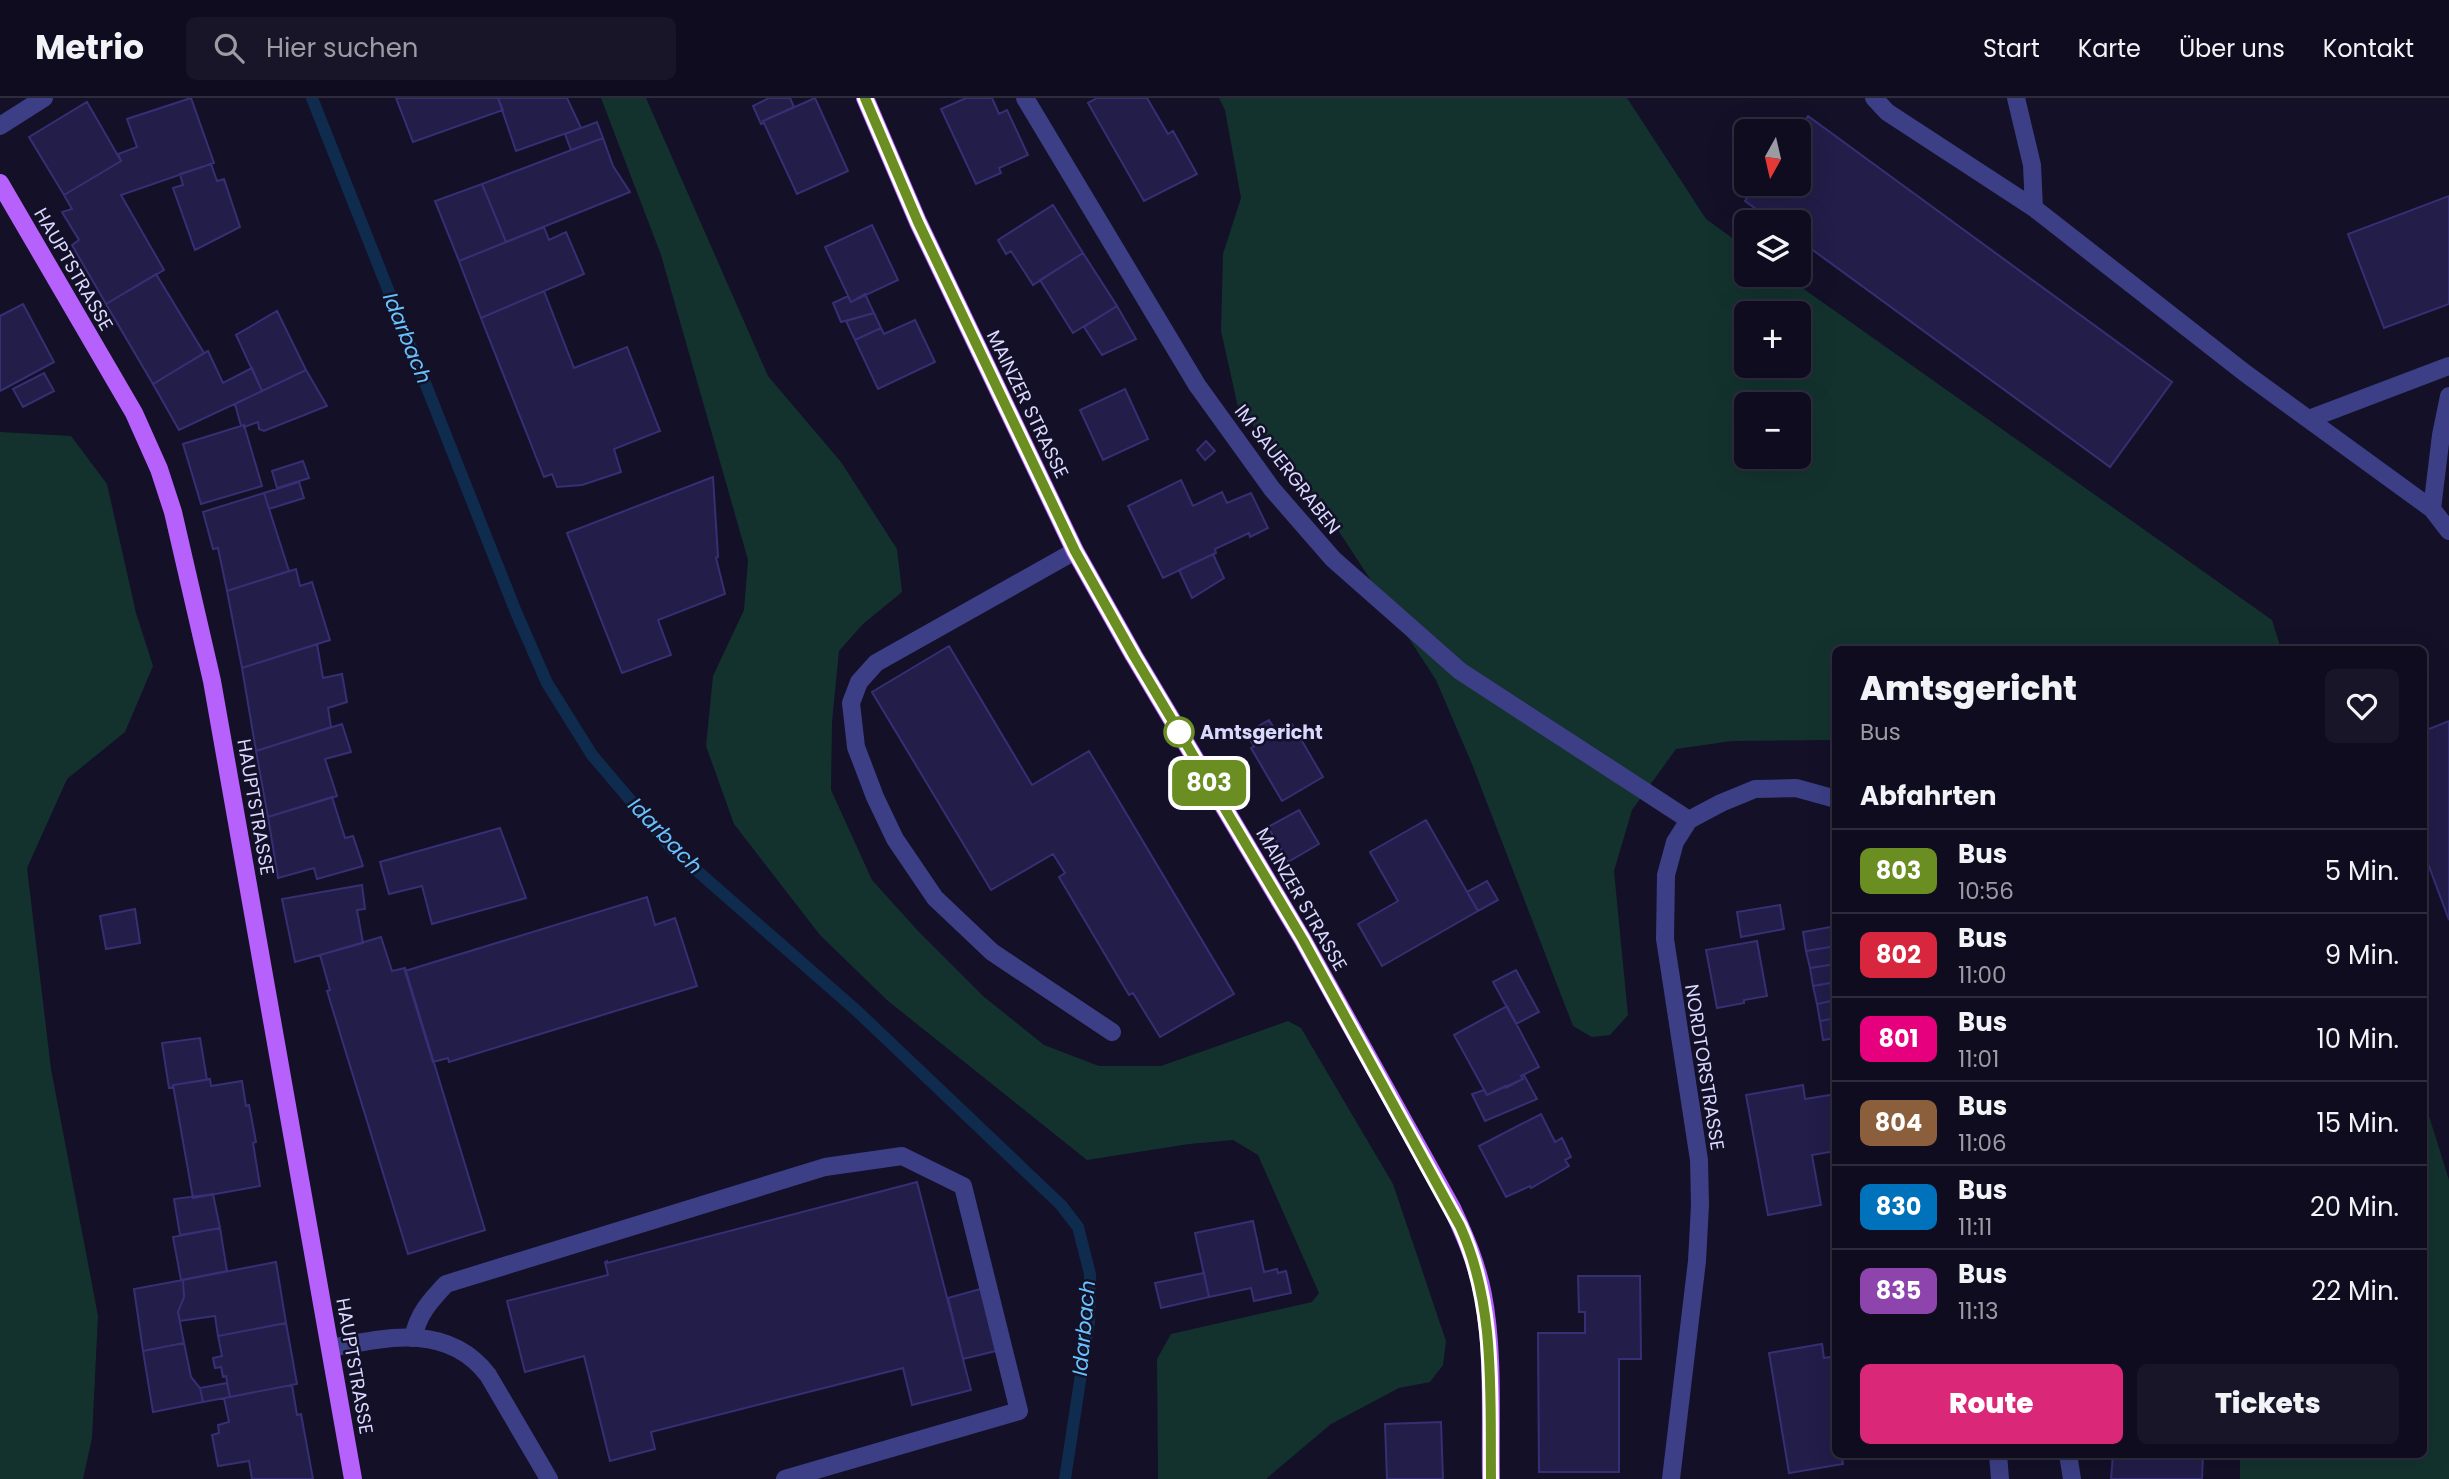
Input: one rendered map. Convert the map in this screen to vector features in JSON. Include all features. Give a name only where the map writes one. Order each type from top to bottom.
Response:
[{"type":"main road","name":"MAINZER STRASSE","points":[[865,98],[918,222],[1075,551],[1134,656],[1303,940],[1463,1231],[1480,1284],[1487,1329],[1491,1479]]},
{"type":"main road","name":"HAUPTSTRASSE","points":[[0,183],[134,413],[159,469],[173,512],[212,681],[354,1479]]},
{"type":"street","points":[[0,126],[44,98]]},
{"type":"street","name":"IM SAUERGRABEN","points":[[1025,98],[1197,385],[1272,489],[1334,559],[1460,671],[1689,820]]},
{"type":"street","points":[[1874,98],[1887,112],[2034,208],[2245,373],[2432,509],[2449,531]]},
{"type":"street","points":[[2016,98],[2032,165],[2034,208]]},
{"type":"street","points":[[2309,419],[2449,366]]},
{"type":"street","points":[[2432,509],[2441,435],[2449,396]]},
{"type":"street","points":[[1075,551],[876,663],[859,682],[851,703],[856,747],[875,797],[895,839],[935,898],[992,952],[1112,1032]]},
{"type":"street","points":[[1689,820],[1755,789],[1796,788],[1832,798]]},
{"type":"street","name":"NORDTORSTRASSE","points":[[1671,1479],[1700,1205],[1699,1160],[1665,939],[1666,875],[1675,842],[1689,820]]},
{"type":"street","points":[[413,1338],[424,1308],[446,1284],[825,1167],[902,1156],[964,1186],[1019,1411],[785,1479]]},
{"type":"street","points":[[331,1348],[384,1338],[413,1338],[450,1345],[467,1353],[478,1362],[522,1430],[549,1479]]},
{"type":"street","points":[[1998,1458],[2000,1479]]},
{"type":"street","points":[[2069,1458],[2072,1479]]},
{"type":"green space","points":[[601,98],[646,98],[768,376],[841,462],[897,549],[902,592],[863,624],[839,651],[832,722],[831,790],[872,880],[983,996],[1044,1045],[1099,1066],[1161,1066],[1288,1021],[1301,1028],[1393,1184],[1446,1341],[1443,1365],[1430,1382],[1399,1388],[1331,1424],[1266,1479],[1158,1479],[1157,1359],[1171,1334],[1312,1302],[1319,1293],[1258,1155],[1233,1140],[1087,1160],[888,1001],[820,935],[734,824],[706,746],[713,676],[744,610],[748,560],[661,255]]},
{"type":"green space","points":[[1219,98],[1627,98],[1706,219],[1734,239],[1734,287],[1801,287],[2272,620],[2280,646],[1832,646],[1832,740],[1732,741],[1676,749],[1632,810],[1614,871],[1628,1015],[1610,1035],[1592,1037],[1573,1026],[1472,764],[1436,680],[1340,533],[1238,407],[1221,331],[1223,254],[1241,198],[1225,110]]},
{"type":"green space","points":[[0,432],[71,436],[107,484],[136,613],[153,666],[125,732],[67,779],[27,868],[51,1069],[98,1316],[92,1438],[83,1479],[0,1479]]},
{"type":"green space","points":[[2427,1110],[2449,1180],[2449,1479],[2240,1479],[2240,1458],[2427,1458]]},
{"type":"building","points":[[191,98],[214,163],[121,195],[164,270],[106,304],[72,245],[79,240],[62,212],[72,209],[64,195],[121,161],[118,154],[137,147],[127,119]]},
{"type":"building","points":[[396,98],[498,98],[503,110],[413,142]]},
{"type":"building","points":[[498,98],[567,98],[581,128],[516,151]]},
{"type":"building","points":[[769,98],[790,98],[794,107],[761,124],[753,106]]},
{"type":"building","points":[[815,98],[848,171],[797,194],[763,121]]},
{"type":"building","points":[[966,98],[992,98],[999,114],[1007,110],[1028,155],[999,168],[1001,173],[976,184],[941,109]]},
{"type":"building","points":[[1097,98],[1147,98],[1168,134],[1173,131],[1197,174],[1144,201],[1088,103]]},
{"type":"building","points":[[87,102],[121,161],[64,195],[29,137]]},
{"type":"building","points":[[1808,116],[2172,382],[2110,467],[1811,249],[1811,210],[1757,210],[1745,201],[1749,196],[1811,196],[1811,119],[1806,119]]},
{"type":"building","points":[[597,122],[603,138],[571,150],[565,134]]},
{"type":"building","points":[[603,138],[613,166],[630,192],[506,242],[482,184]]},
{"type":"building","points":[[211,164],[217,181],[224,179],[240,227],[195,250],[173,188],[183,185],[180,174]]},
{"type":"building","points":[[482,184],[506,242],[459,261],[435,201]]},
{"type":"building","points":[[2449,196],[2449,304],[2384,328],[2348,234]]},
{"type":"building","points":[[1053,205],[1083,253],[1033,285],[1011,251],[1006,254],[998,240]]},
{"type":"building","points":[[872,225],[898,280],[851,302],[825,247]]},
{"type":"building","points":[[544,227],[549,240],[566,232],[584,274],[481,318],[459,261]]},
{"type":"building","points":[[1083,253],[1117,306],[1073,333],[1040,280]]},
{"type":"building","points":[[156,274],[204,353],[153,384],[106,304]]},
{"type":"building","points":[[544,291],[574,368],[627,347],[660,431],[614,449],[621,472],[582,485],[557,487],[552,474],[544,477],[481,318]]},
{"type":"building","points":[[865,294],[874,313],[841,322],[833,303],[848,296],[851,302]]},
{"type":"building","points":[[23,304],[54,362],[0,391],[0,316]]},
{"type":"building","points":[[1117,306],[1136,339],[1102,355],[1084,327]]},
{"type":"building","points":[[277,311],[306,370],[262,391],[236,335]]},
{"type":"building","points":[[874,313],[881,328],[855,340],[846,321]]},
{"type":"building","points":[[915,320],[935,362],[878,389],[855,340],[881,328],[884,334]]},
{"type":"building","points":[[208,351],[223,383],[252,368],[262,391],[179,430],[153,384]]},
{"type":"building","points":[[306,370],[327,406],[264,431],[259,429],[258,422],[241,426],[235,404]]},
{"type":"building","points":[[44,373],[54,391],[23,407],[13,389]]},
{"type":"building","points":[[1125,389],[1148,439],[1103,460],[1080,410]]},
{"type":"building","points":[[244,425],[262,486],[201,504],[183,444]]},
{"type":"building","points":[[1206,441],[1215,451],[1205,460],[1197,450]]},
{"type":"building","points":[[303,461],[309,478],[277,488],[272,471]]},
{"type":"building","points":[[713,477],[716,558],[725,594],[658,620],[671,655],[622,673],[567,533]]},
{"type":"building","points":[[1181,480],[1193,506],[1222,492],[1227,503],[1251,493],[1268,528],[1250,537],[1249,533],[1215,549],[1216,553],[1163,578],[1128,506]]},
{"type":"building","points":[[299,482],[304,498],[269,509],[264,493]]},
{"type":"building","points":[[264,493],[289,571],[227,591],[218,548],[213,549],[203,512]]},
{"type":"building","points":[[1213,554],[1224,578],[1192,598],[1179,570]]},
{"type":"building","points":[[296,569],[300,586],[312,582],[330,640],[242,668],[227,591]]},
{"type":"building","points":[[317,644],[323,678],[342,674],[347,702],[328,708],[331,727],[256,751],[242,668]]},
{"type":"building","points":[[949,646],[1032,785],[1089,751],[1234,994],[1160,1037],[1133,993],[1129,995],[1059,877],[1065,873],[1053,854],[991,890],[872,692]]},
{"type":"building","points":[[1269,720],[1277,733],[1254,746],[1246,733]]},
{"type":"building","points":[[2449,721],[2449,920],[2427,861],[2427,730]]},
{"type":"building","points":[[342,724],[351,752],[325,759],[337,796],[268,817],[256,751]]},
{"type":"building","points":[[1292,724],[1323,777],[1282,801],[1251,748]]},
{"type":"building","points":[[332,797],[345,838],[353,836],[363,866],[317,879],[314,868],[278,878],[268,817]]},
{"type":"building","points":[[1299,810],[1319,844],[1288,862],[1268,827]]},
{"type":"building","points":[[1426,820],[1478,911],[1382,966],[1358,924],[1398,901],[1370,852]]},
{"type":"building","points":[[500,828],[526,898],[432,924],[422,886],[389,894],[380,862]]},
{"type":"building","points":[[1487,881],[1498,900],[1478,911],[1467,892]]},
{"type":"building","points":[[362,885],[365,909],[357,910],[363,943],[295,962],[282,899]]},
{"type":"building","points":[[647,897],[655,925],[675,918],[697,986],[449,1062],[448,1058],[433,1062],[405,971]]},
{"type":"building","points":[[1780,905],[1784,929],[1741,937],[1737,912]]},
{"type":"building","points":[[135,909],[140,943],[106,949],[100,916]]},
{"type":"building","points":[[1832,927],[1832,947],[1806,951],[1803,932]]},
{"type":"building","points":[[381,937],[392,971],[405,968],[485,1230],[408,1254],[327,991],[330,990],[320,955]]},
{"type":"building","points":[[1757,941],[1767,996],[1717,1008],[1706,950]]},
{"type":"building","points":[[1832,947],[1832,965],[1810,968],[1806,951]]},
{"type":"building","points":[[1832,965],[1832,983],[1813,986],[1810,968]]},
{"type":"building","points":[[1516,970],[1539,1012],[1516,1024],[1493,982]]},
{"type":"building","points":[[1832,983],[1832,1001],[1817,1004],[1813,986]]},
{"type":"building","points":[[1832,1001],[1832,1019],[1820,1021],[1817,1004]]},
{"type":"building","points":[[1507,1006],[1539,1067],[1521,1076],[1523,1079],[1487,1095],[1454,1035]]},
{"type":"building","points":[[1832,1019],[1832,1039],[1823,1040],[1820,1021]]},
{"type":"building","points":[[200,1038],[207,1080],[173,1085],[169,1088],[162,1043]]},
{"type":"building","points":[[1524,1075],[1537,1099],[1485,1121],[1472,1094],[1484,1090],[1487,1095],[1523,1079],[1521,1076]]},
{"type":"building","points":[[210,1079],[211,1086],[242,1081],[256,1142],[253,1143],[260,1186],[193,1198],[173,1085]]},
{"type":"building","points":[[1803,1085],[1805,1099],[1832,1095],[1832,1152],[1812,1155],[1821,1205],[1768,1215],[1746,1095]]},
{"type":"building","points":[[1541,1114],[1555,1142],[1562,1138],[1571,1157],[1565,1160],[1569,1166],[1531,1188],[1530,1186],[1506,1197],[1479,1146]]},
{"type":"building","points":[[917,1182],[971,1390],[912,1405],[903,1368],[651,1432],[655,1449],[610,1461],[584,1356],[525,1372],[507,1301],[608,1275],[607,1261]]},
{"type":"building","points":[[213,1194],[220,1228],[180,1235],[174,1199]]},
{"type":"building","points":[[1253,1221],[1264,1272],[1277,1269],[1278,1273],[1286,1271],[1291,1293],[1254,1301],[1251,1288],[1209,1297],[1195,1233]]},
{"type":"building","points":[[220,1228],[227,1271],[181,1280],[173,1237]]},
{"type":"building","points":[[276,1262],[286,1323],[218,1336],[215,1316],[180,1321],[178,1312],[184,1297],[183,1280]]},
{"type":"building","points":[[1204,1273],[1209,1297],[1161,1308],[1155,1283]]},
{"type":"building","points":[[1578,1276],[1640,1276],[1641,1359],[1619,1359],[1619,1472],[1539,1472],[1538,1333],[1585,1333],[1585,1312],[1579,1312]]},
{"type":"building","points":[[183,1280],[184,1297],[178,1312],[184,1343],[143,1351],[134,1289]]},
{"type":"building","points":[[984,1288],[1000,1350],[963,1359],[948,1298]]},
{"type":"building","points":[[286,1323],[297,1384],[230,1397],[226,1376],[223,1377],[221,1367],[215,1368],[213,1358],[222,1356],[218,1336]]},
{"type":"building","points":[[184,1343],[191,1377],[200,1388],[203,1402],[153,1412],[143,1351]]},
{"type":"building","points":[[1822,1344],[1824,1358],[1832,1357],[1832,1458],[1842,1458],[1843,1464],[1789,1473],[1769,1353]]},
{"type":"building","points":[[227,1383],[230,1397],[203,1402],[200,1388]]},
{"type":"building","points":[[292,1385],[297,1415],[301,1414],[313,1479],[252,1479],[249,1461],[218,1466],[212,1435],[219,1433],[218,1425],[229,1422],[224,1398]]},
{"type":"building","points":[[1441,1422],[1443,1479],[1387,1479],[1385,1424]]},
{"type":"building","points":[[2113,1458],[2203,1458],[2202,1479],[2111,1479]]},
{"type":"waterway","name":"Idarbach","points":[[312,98],[516,612],[547,683],[592,755],[671,848],[857,1011],[1061,1205],[1078,1227],[1090,1274],[1089,1322],[1065,1479]]},
{"type":"bus line","name":"803","points":[[865,98],[918,222],[1075,551],[1134,656],[1303,940],[1452,1208],[1468,1243],[1483,1295],[1487,1329],[1491,1479]]},
{"type":"place","name":"Amtsgericht","points":[[1179,732]]}]
